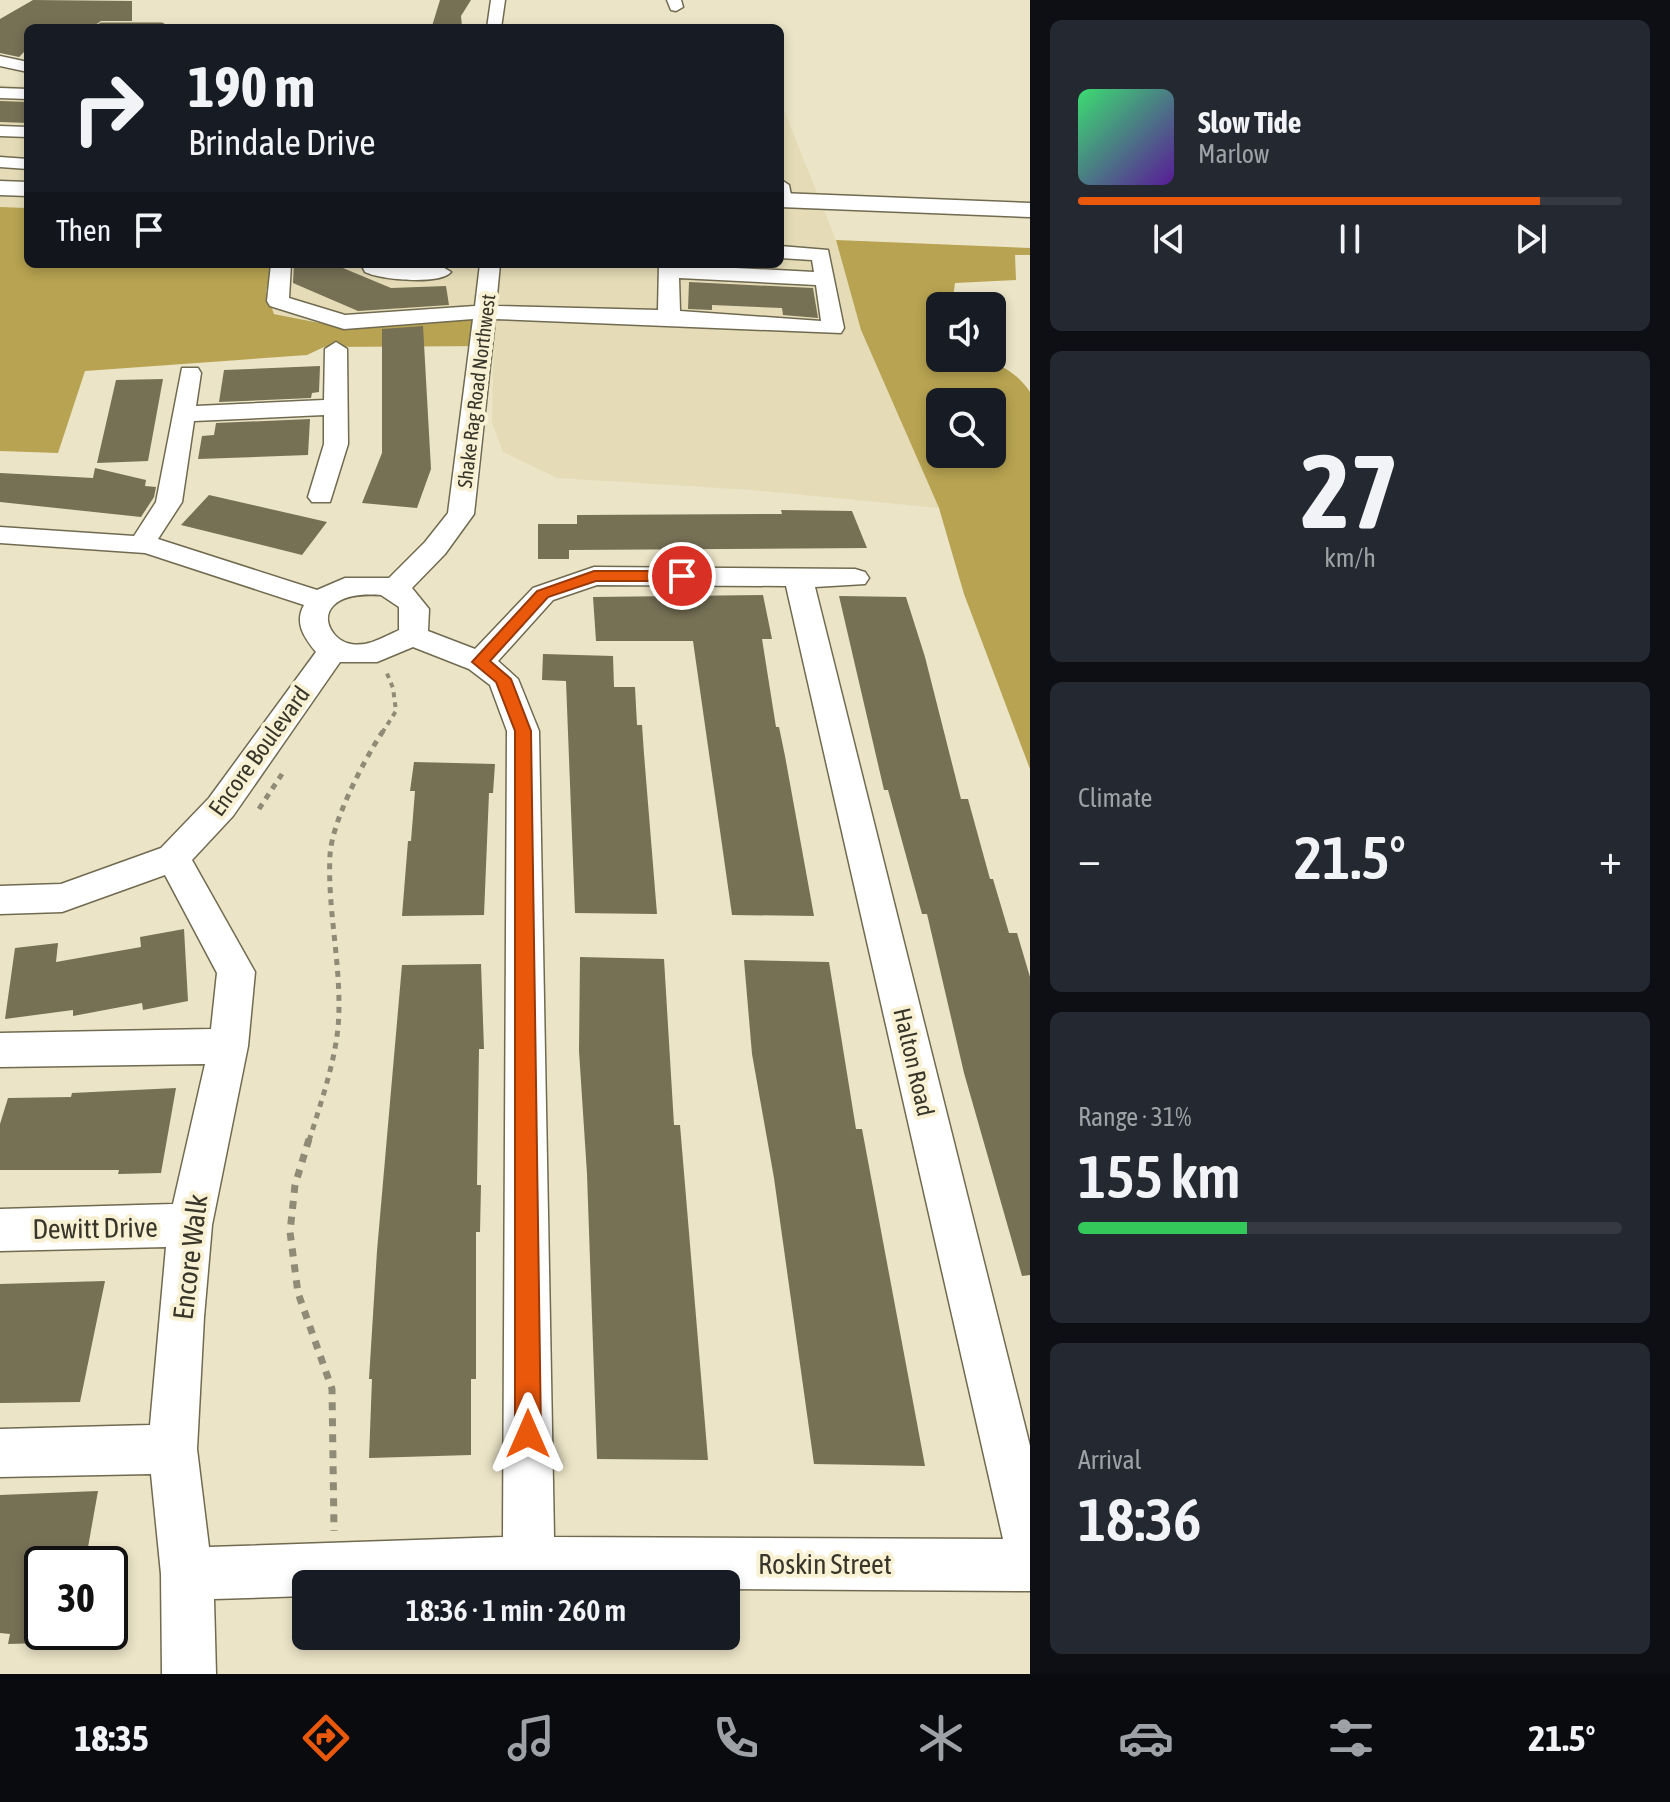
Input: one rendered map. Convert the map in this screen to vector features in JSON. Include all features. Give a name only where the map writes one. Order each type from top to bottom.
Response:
[{"type":"highway","points":[[0,164],[24,166]]},
{"type":"highway","points":[[0,188],[24,189]]},
{"type":"highway","points":[[784,202],[1030,210]]},
{"type":"highway","points":[[784,202],[1030,231]]},
{"type":"street","points":[[495,24],[498,0]]},
{"type":"street","points":[[0,61],[24,65]]},
{"type":"street","points":[[1,89],[24,93]]},
{"type":"street","points":[[0,131],[24,132]]},
{"type":"street","points":[[281,268],[278,301],[344,322],[485,312],[669,317],[833,328],[821,254],[784,252]]},
{"type":"street","points":[[372,268],[383,273],[490,268]]},
{"type":"street","name":"Shake Rag Road Northwest","points":[[394,589],[435,548],[461,514],[490,268]]},
{"type":"street","points":[[669,317],[669,268],[825,279]]},
{"type":"street","points":[[321,497],[336,444],[336,349]]},
{"type":"street","points":[[142,544],[169,502],[190,373]]},
{"type":"street","points":[[183,414],[336,407]]},
{"type":"street","points":[[0,535],[142,544],[321,601]]},
{"type":"street","points":[[480,662],[543,594],[594,576],[855,578]]},
{"type":"street","name":"Halton Road","points":[[798,576],[1030,1548]]},
{"type":"street","points":[[404,652],[418,618],[417,609],[412,601],[394,589],[355,586],[330,594],[314,610],[312,628],[323,644],[334,649],[360,654],[404,652],[480,662],[503,679],[523,731],[529,1562]]},
{"type":"street","name":"Encore Boulevard","points":[[0,900],[62,898],[173,858],[221,807],[288,709],[334,649]]},
{"type":"street","name":"Encore Walk","points":[[173,858],[236,972],[229,1046],[190,1225],[173,1449],[187,1574],[189,1674]]},
{"type":"street","points":[[0,1050],[229,1046]]},
{"type":"street","name":"Dewitt Drive","points":[[0,1230],[190,1225]]},
{"type":"street","points":[[0,1453],[173,1449]]},
{"type":"street","name":"Roskin Street","points":[[187,1574],[529,1562],[1030,1565]]},
{"type":"path","points":[[375,673],[386,670],[404,652]]},
{"type":"path","points":[[330,1568],[336,1509],[332,1389],[298,1293],[290,1232],[295,1185],[326,1086],[338,1028],[337,954],[330,856],[333,838],[365,759],[396,711],[393,688],[386,670]]},
{"type":"path","points":[[256,812],[288,764]]},
{"type":"shaded area","points":[[0,85],[24,86],[24,208],[0,207]]},
{"type":"shaded area","points":[[784,110],[836,240],[861,330],[939,508],[752,490],[557,478],[503,452],[492,423],[494,318],[340,327],[274,313],[266,292],[271,268],[784,268]]},
{"type":"shaded area","points":[[0,207],[24,208],[24,268],[271,268],[266,292],[274,314],[340,327],[495,318],[492,346],[324,347],[307,355],[85,371],[58,453],[0,451]]},
{"type":"shaded area","points":[[836,240],[1030,248],[1030,255],[1015,255],[1016,280],[955,283],[954,292],[926,292],[926,372],[1006,372],[1006,369],[1030,392],[1030,769],[964,594],[939,508],[861,330]]},
{"type":"building","points":[[33,0],[132,1],[132,21],[24,24],[24,52],[19,57],[0,53],[0,19]]},
{"type":"building","points":[[440,0],[471,0],[461,16],[462,24],[433,24]]},
{"type":"building","points":[[0,101],[24,102],[24,123],[0,122]]},
{"type":"building","points":[[294,268],[343,268],[391,288],[446,286],[449,305],[358,311],[293,283]]},
{"type":"building","points":[[689,282],[813,288],[818,318],[783,315],[782,308],[712,305],[712,310],[688,309]]},
{"type":"building","points":[[423,326],[431,469],[417,508],[362,503],[382,453],[382,329]]},
{"type":"building","points":[[320,366],[319,392],[312,393],[311,398],[219,402],[224,370]]},
{"type":"building","points":[[163,379],[148,461],[97,463],[116,380]]},
{"type":"building","points":[[310,419],[308,455],[198,459],[202,436],[214,435],[216,423]]},
{"type":"building","points":[[95,468],[146,480],[145,486],[156,487],[154,497],[141,517],[0,502],[0,473],[93,478]]},
{"type":"building","points":[[209,495],[327,522],[302,555],[181,525]]},
{"type":"building","points":[[781,510],[852,511],[867,548],[569,550],[569,559],[538,559],[538,524],[577,524],[577,515],[782,514]]},
{"type":"building","points":[[763,595],[772,639],[762,639],[776,727],[779,727],[785,756],[814,916],[732,915],[693,641],[596,641],[593,597]]},
{"type":"building","points":[[839,596],[906,597],[925,657],[961,799],[968,799],[990,879],[993,879],[1009,933],[1017,933],[1030,977],[1030,1275],[1022,1276],[964,1073],[927,914],[922,914],[888,790],[884,790]]},
{"type":"building","points":[[543,654],[613,656],[614,687],[635,687],[637,725],[642,725],[657,914],[575,913],[566,681],[542,680]]},
{"type":"building","points":[[414,762],[495,764],[493,793],[489,793],[484,915],[402,916],[415,791],[410,791]]},
{"type":"building","points":[[184,929],[188,1001],[143,1010],[142,1003],[73,1016],[73,1010],[5,1019],[15,948],[58,943],[56,962],[141,947],[140,937]]},
{"type":"building","points":[[580,957],[664,959],[674,1125],[680,1125],[708,1460],[597,1459],[587,1174],[579,1051]]},
{"type":"building","points":[[744,960],[829,962],[856,1129],[862,1129],[925,1466],[814,1464],[774,1178],[752,1054]]},
{"type":"building","points":[[481,964],[484,1049],[479,1049],[477,1185],[481,1185],[480,1232],[476,1232],[476,1379],[471,1379],[471,1455],[369,1458],[372,1379],[369,1379],[377,1251],[402,965]]},
{"type":"building","points":[[176,1088],[161,1173],[0,1170],[0,1124],[8,1098],[71,1097],[72,1093]]},
{"type":"building","points":[[105,1281],[80,1402],[0,1403],[0,1284]]},
{"type":"building","points":[[98,1491],[88,1546],[24,1546],[24,1644],[8,1644],[10,1634],[0,1633],[0,1495]]},
{"type":"route","points":[[528,1434],[523,731],[503,679],[480,662],[543,594],[594,576],[682,576]]}]
